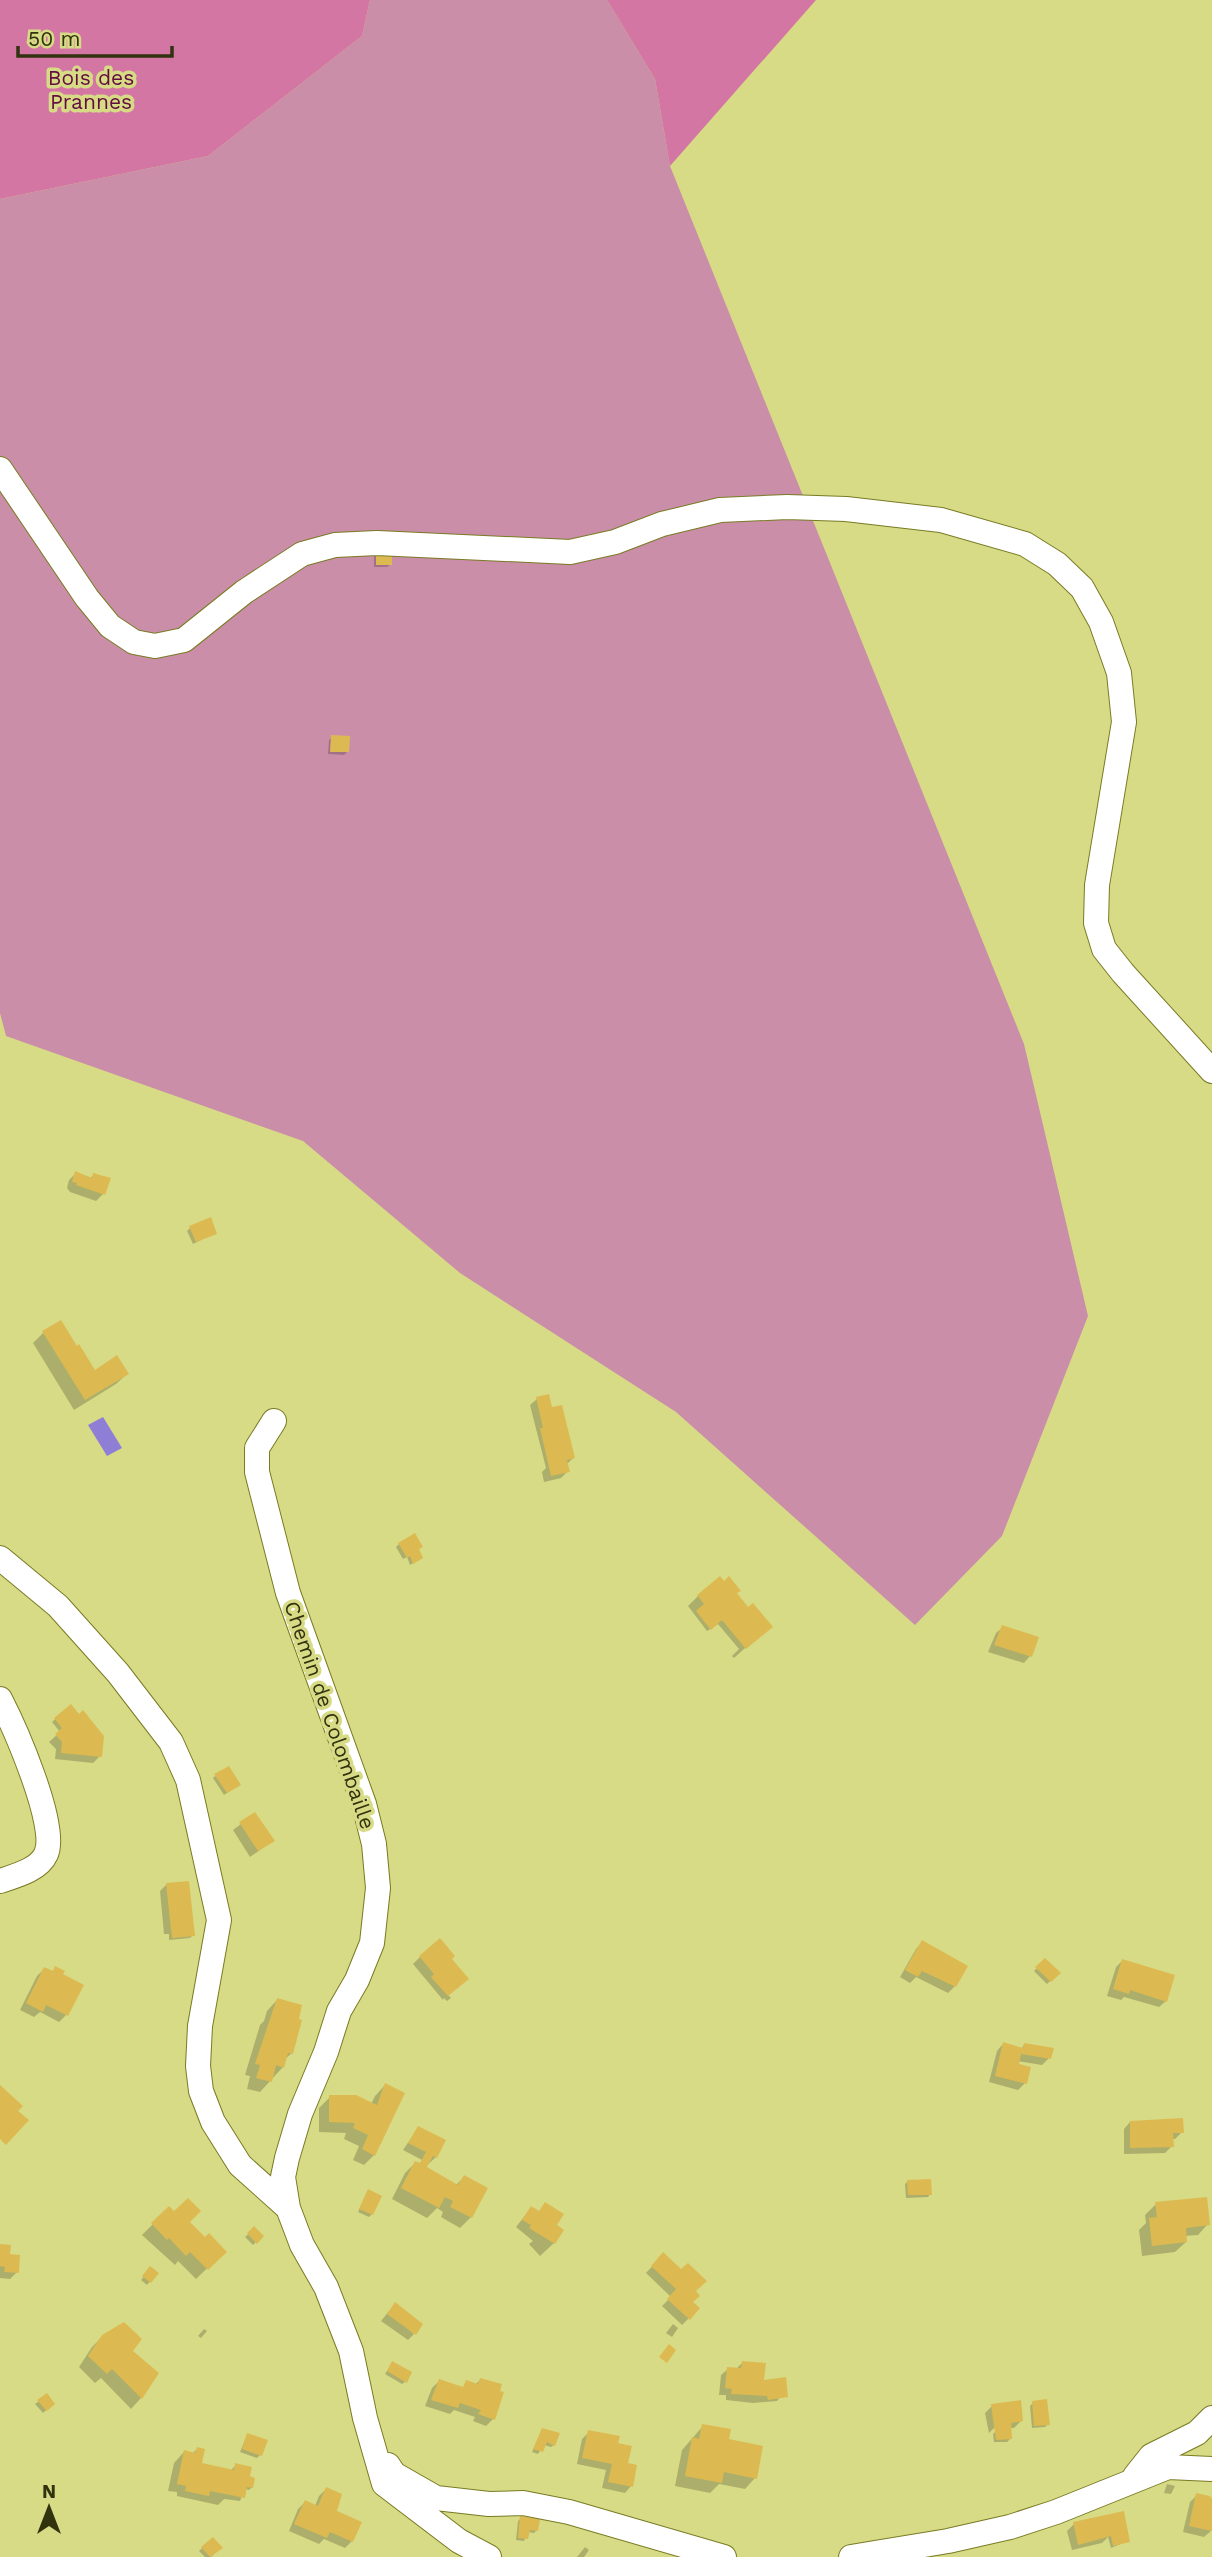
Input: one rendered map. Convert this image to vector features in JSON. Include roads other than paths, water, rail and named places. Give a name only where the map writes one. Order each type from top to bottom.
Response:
[{"type":"street","points":[[0,469],[87,598],[110,626],[134,642],[155,646],[184,640],[244,592],[302,554],[335,545],[377,543],[570,552],[615,542],[662,524],[720,510],[787,506],[846,509],[940,520],[1025,544],[1057,564],[1082,588],[1101,622],[1119,673],[1124,722],[1097,885],[1096,923],[1104,949],[1212,1071]]},
{"type":"street","name":"Chemin de Colombaille","points":[[274,1421],[257,1448],[257,1472],[288,1593],[365,1804],[374,1844],[378,1888],[373,1943],[357,1980],[339,2011],[326,2052],[300,2114],[287,2158],[284,2177],[288,2207],[302,2245],[326,2287],[351,2351],[369,2435],[383,2484],[459,2541],[489,2557]]},
{"type":"street","points":[[0,1558],[58,1606],[110,1663],[171,1742],[177,1755],[188,1780],[219,1920],[200,2026],[198,2066],[201,2091],[214,2122],[240,2165],[288,2207]]},
{"type":"street","points":[[0,1699],[35,1778],[48,1838],[48,1852],[42,1861],[24,1872],[0,1881]]},
{"type":"street","points":[[1132,2480],[1151,2455],[1197,2434],[1212,2418]]},
{"type":"street","points":[[369,2435],[394,2474],[436,2498],[489,2504],[523,2503],[569,2512],[724,2557]]},
{"type":"street","points":[[852,2557],[948,2542],[1010,2527],[1056,2512],[1168,2467],[1212,2469]]},
{"type":"park label","name":"Bois des Prannes","points":[[91,89]]}]
